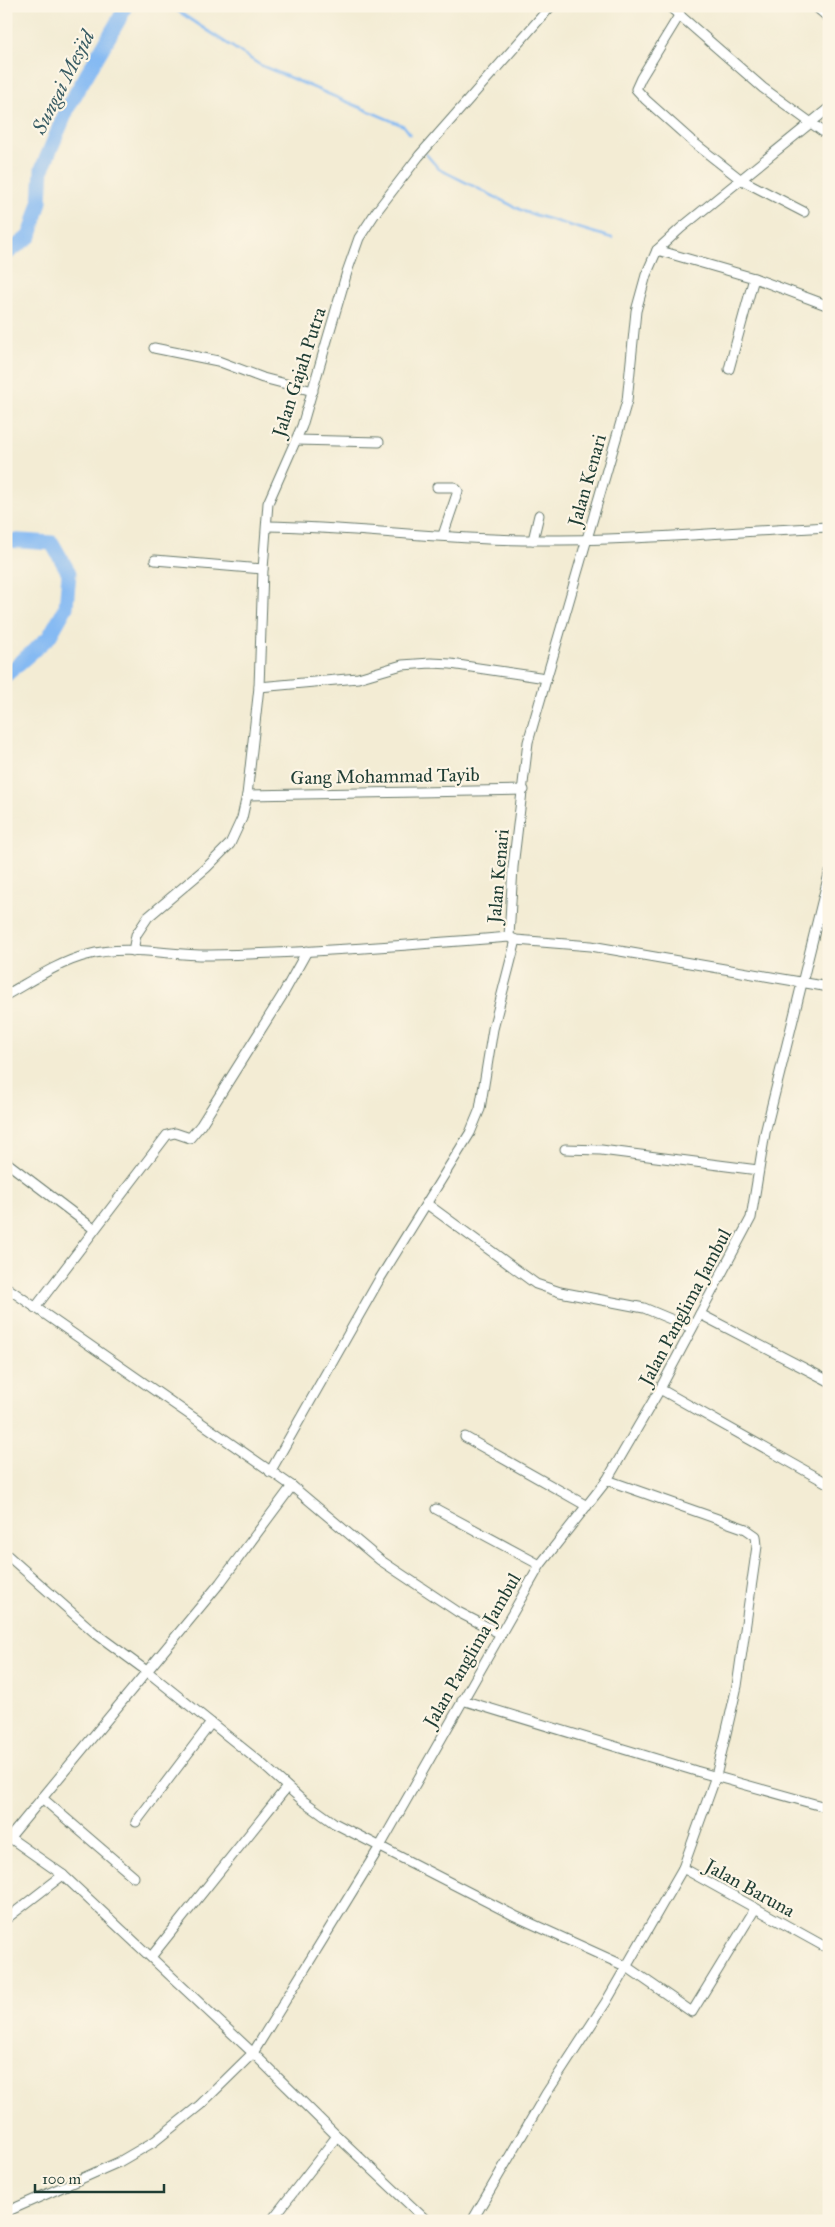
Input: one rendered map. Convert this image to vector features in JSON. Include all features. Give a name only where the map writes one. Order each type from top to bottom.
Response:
[{"type":"street","name":"Jalan Gajah Putra","points":[[132,951],[136,935],[148,917],[206,868],[230,844],[242,818],[247,795],[259,687],[263,569],[268,503],[296,440],[313,391],[347,272],[366,227],[419,156],[551,6]]},
{"type":"street","points":[[669,6],[763,88],[829,136]]},
{"type":"street","points":[[815,6],[829,18]]},
{"type":"street","points":[[680,14],[636,89],[693,142],[740,179],[804,212]]},
{"type":"street","name":"Jalan Kenari","points":[[270,1472],[379,1280],[464,1144],[480,1109],[493,1029],[512,939],[513,867],[524,790],[528,742],[627,401],[636,311],[646,275],[657,250],[740,179],[829,108]]},
{"type":"street","points":[[657,250],[754,278],[829,306]]},
{"type":"street","points":[[729,369],[754,278]]},
{"type":"street","points":[[154,348],[218,361],[263,378],[313,391]]},
{"type":"street","points":[[296,440],[379,442]]},
{"type":"street","points":[[437,486],[454,486],[458,490],[443,535]]},
{"type":"street","points":[[533,540],[539,516]]},
{"type":"street","points":[[267,526],[533,540],[829,527]]},
{"type":"street","points":[[155,560],[263,569]]},
{"type":"street","points":[[259,687],[358,678],[402,665],[431,663],[546,678]]},
{"type":"street","name":"Gang Mohammad Tayib","points":[[247,795],[524,790]]},
{"type":"street","name":"Jalan Panglima Jambul","points":[[6,2212],[118,2162],[155,2141],[200,2105],[254,2053],[379,1848],[540,1565],[607,1480],[660,1389],[751,1218],[758,1170],[829,874]]},
{"type":"street","points":[[6,996],[43,974],[86,955],[103,952],[132,951],[178,955],[308,951],[512,939],[591,946],[829,987]]},
{"type":"street","points":[[35,1308],[167,1135],[175,1133],[190,1138],[201,1125],[308,951]]},
{"type":"street","points":[[565,1149],[601,1150],[758,1170]]},
{"type":"street","points":[[6,1162],[94,1229]]},
{"type":"street","points":[[427,1204],[536,1284],[560,1292],[644,1308],[692,1328]]},
{"type":"street","points":[[6,1287],[292,1486],[380,1560],[458,1612],[501,1634]]},
{"type":"street","points":[[700,1314],[829,1381]]},
{"type":"street","points":[[660,1389],[829,1484]]},
{"type":"street","points":[[465,1437],[587,1506]]},
{"type":"street","points":[[472,2221],[546,2094],[626,1967],[682,1868],[716,1776],[736,1686],[757,1546],[756,1536],[746,1529],[607,1480]]},
{"type":"street","points":[[292,1486],[220,1583],[148,1672],[8,1836],[63,1875],[254,2053],[337,2136],[428,2221]]},
{"type":"street","points":[[436,1509],[540,1565]]},
{"type":"street","points":[[6,1554],[95,1633],[148,1672],[262,1762],[287,1787],[334,1823],[379,1848],[516,1916],[626,1967],[692,2012],[755,1909]]},
{"type":"street","points":[[462,1700],[829,1808]]},
{"type":"street","points":[[136,1822],[211,1723]]},
{"type":"street","points":[[151,1957],[287,1787]]},
{"type":"street","points":[[42,1798],[134,1877]]},
{"type":"street","name":"Jalan Baruna","points":[[682,1868],[829,1949]]},
{"type":"street","points":[[6,1919],[63,1875]]},
{"type":"street","points":[[271,2221],[337,2136]]},
{"type":"waterway","name":"Sungai Mesjid","points":[[6,254],[30,236],[40,202],[42,169],[69,105],[125,6]]},
{"type":"waterway","points":[[170,6],[260,65],[404,126],[410,134]]},
{"type":"waterway","points":[[426,154],[439,169],[525,212],[612,238]]},
{"type":"waterway","name":"Sungai Mesjid","points":[[6,540],[52,543],[69,573],[66,607],[49,637],[6,675]]}]
